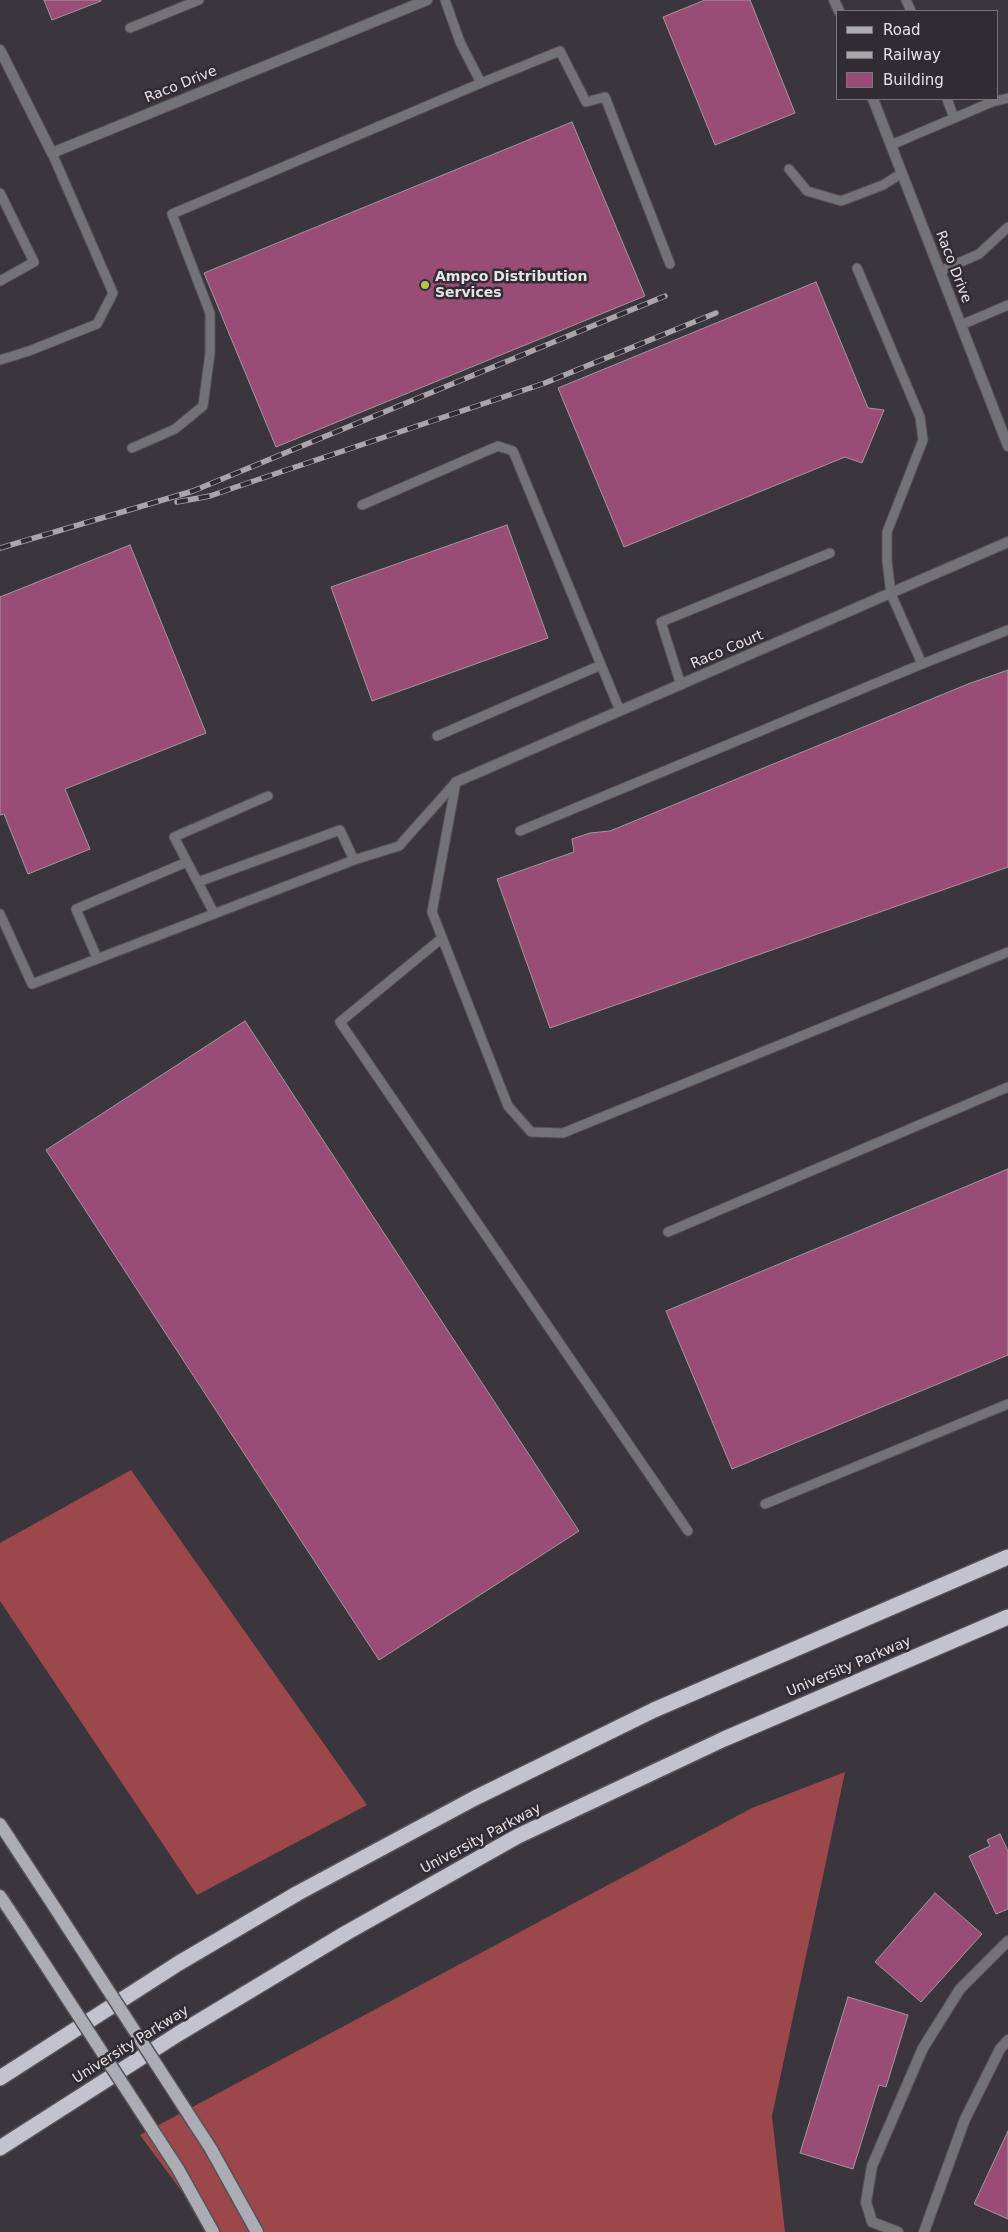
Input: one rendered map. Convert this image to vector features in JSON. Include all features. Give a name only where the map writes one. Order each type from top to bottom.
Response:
[{"type":"highway","points":[[0,2078],[63,2035],[179,1963],[298,1893],[466,1803],[654,1710],[1008,1558]]},
{"type":"highway","name":"University Parkway","points":[[0,2148],[178,2034],[279,1973],[518,1836],[724,1739],[1008,1617]]},
{"type":"main road","points":[[0,1824],[211,2149],[257,2232]]},
{"type":"main road","points":[[0,1896],[178,2169],[213,2232]]},
{"type":"street","name":"Raco Drive","points":[[52,153],[416,2],[427,0]]},
{"type":"street","points":[[0,50],[52,153]]},
{"type":"street","name":"Raco Drive","points":[[873,100],[1008,446]]},
{"type":"street","name":"Raco Court","points":[[456,782],[1008,542]]},
{"type":"street","points":[[898,2232],[872,2222],[866,2202],[872,2166],[923,2048],[960,1989],[1008,1941]]},
{"type":"street","points":[[924,2232],[965,2119],[1000,2049],[1008,2040]]},
{"type":"lane","points":[[130,28],[199,0]]},
{"type":"lane","points":[[444,0],[460,42],[482,83]]},
{"type":"lane","points":[[132,448],[175,429],[203,406],[210,353],[210,313],[172,214],[560,51],[586,102],[605,97],[670,264]]},
{"type":"lane","points":[[891,145],[992,102],[1008,98]]},
{"type":"lane","points":[[947,100],[954,118]]},
{"type":"lane","points":[[0,360],[29,351],[97,324],[113,293],[52,153]]},
{"type":"lane","points":[[789,169],[807,191],[841,201],[884,185],[902,173]]},
{"type":"lane","points":[[0,193],[34,262],[0,281]]},
{"type":"lane","points":[[940,271],[979,254],[1008,227]]},
{"type":"lane","points":[[857,268],[920,417],[923,440],[887,532],[887,561],[891,594],[922,664]]},
{"type":"lane","points":[[961,324],[1008,305]]},
{"type":"lane","points":[[362,505],[498,446],[513,451],[620,711]]},
{"type":"lane","points":[[681,685],[662,622],[830,553]]},
{"type":"lane","points":[[520,831],[1008,630]]},
{"type":"lane","points":[[437,736],[601,665]]},
{"type":"lane","points":[[0,914],[32,984],[354,860],[399,846],[456,782]]},
{"type":"lane","points":[[456,782],[432,912],[508,1106],[532,1132],[563,1133],[1008,952]]},
{"type":"lane","points":[[214,913],[174,836],[268,796]]},
{"type":"lane","points":[[198,882],[340,830],[354,860]]},
{"type":"lane","points":[[97,958],[76,909],[187,862]]},
{"type":"lane","points":[[442,938],[340,1022],[688,1531]]},
{"type":"lane","points":[[668,1232],[1008,1086]]},
{"type":"lane","points":[[765,1504],[1008,1404]]},
{"type":"shaded area","points":[[131,1470],[367,1805],[197,1895],[0,1601],[0,1543]]},
{"type":"shaded area","points":[[845,1772],[772,2116],[785,2232],[212,2232],[140,2135],[752,1808]]},
{"type":"building","points":[[44,0],[101,0],[101,1],[52,20]]},
{"type":"building","points":[[705,0],[750,0],[795,113],[715,145],[663,17]]},
{"type":"building","name":"Ampco Distribution Services","points":[[572,122],[645,296],[276,447],[204,273]]},
{"type":"building","points":[[816,282],[868,408],[884,410],[862,463],[845,457],[624,547],[558,388]]},
{"type":"building","points":[[507,525],[548,638],[372,701],[331,587]]},
{"type":"building","points":[[130,545],[206,733],[65,789],[90,849],[28,874],[4,814],[0,815],[0,597]]},
{"type":"building","points":[[1008,670],[1008,867],[550,1028],[497,879],[574,852],[572,839],[590,833],[610,831],[968,684]]},
{"type":"building","points":[[245,1021],[579,1531],[379,1660],[46,1150]]},
{"type":"building","points":[[1008,1169],[1008,1355],[732,1469],[666,1311]]},
{"type":"building","points":[[1000,1834],[1008,1851],[1008,1909],[996,1914],[969,1856],[990,1846],[987,1840]]},
{"type":"building","points":[[935,1893],[982,1934],[921,2002],[875,1962]]},
{"type":"building","points":[[848,1997],[908,2015],[886,2087],[879,2085],[853,2169],[800,2153]]},
{"type":"building","points":[[1008,2131],[1008,2219],[974,2204]]},
{"type":"railway","points":[[0,548],[193,491],[665,296]]},
{"type":"railway","points":[[177,502],[210,496],[545,383],[716,313]]},
{"type":"place","name":"Ampco Distribution Services","points":[[425,285]]}]
